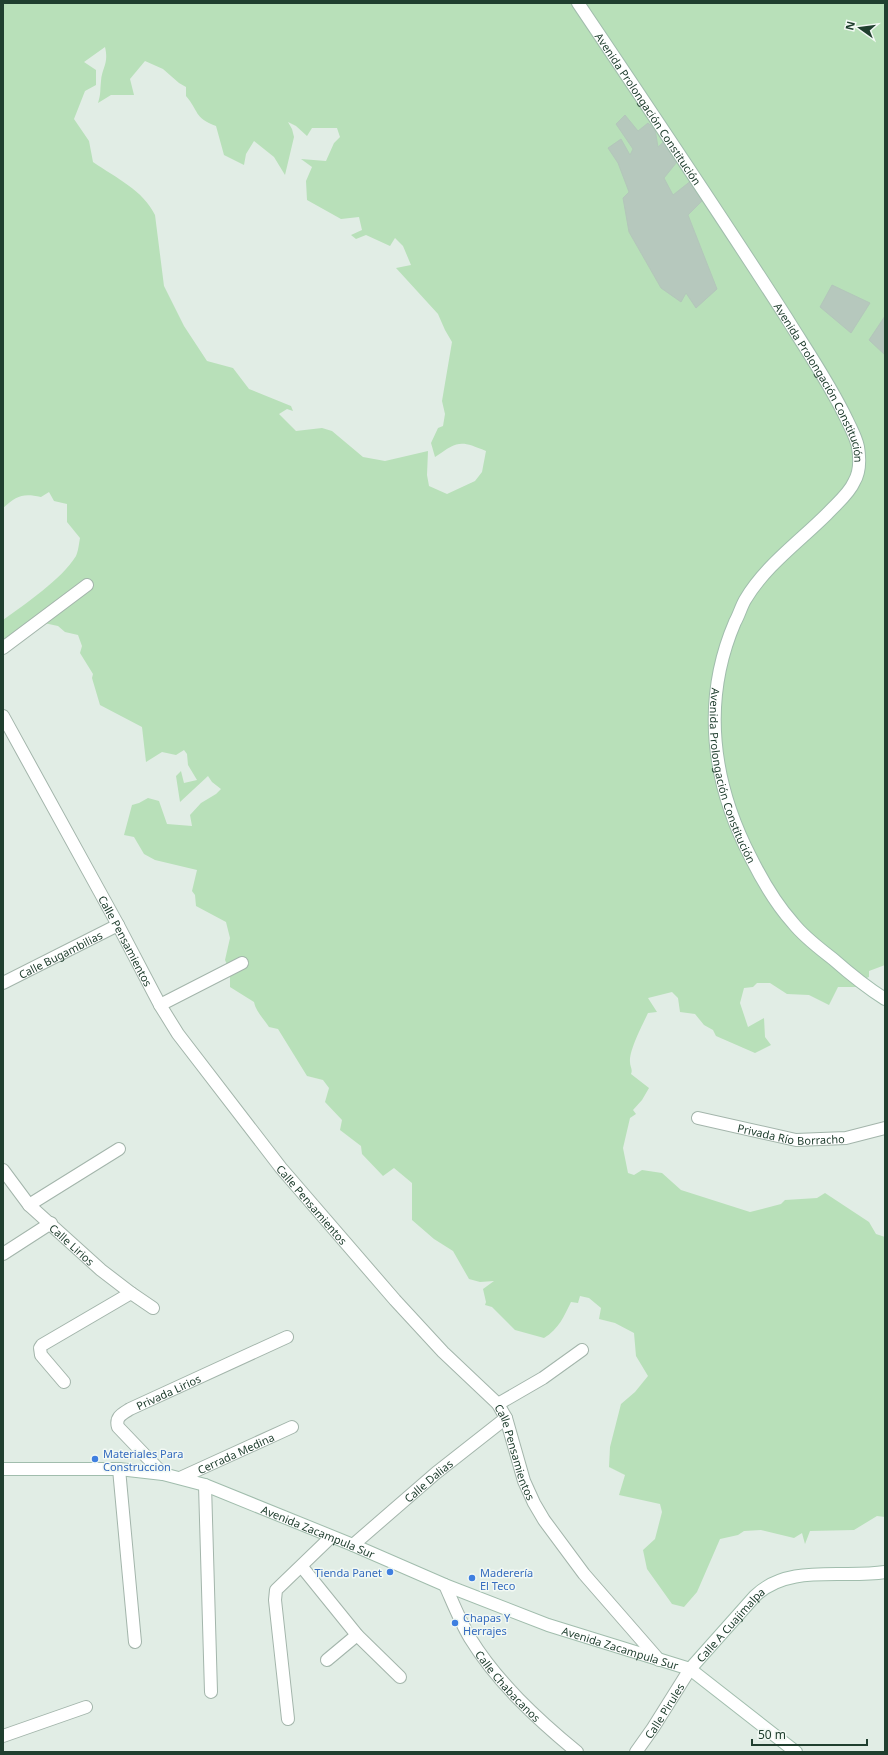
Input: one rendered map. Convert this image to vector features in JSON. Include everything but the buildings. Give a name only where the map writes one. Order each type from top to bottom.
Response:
[{"type":"street","name":"Avenida Prolongación Constitución","points":[[578,3],[708,197],[814,362],[838,402],[856,441],[859,461],[858,474],[853,486],[768,571],[745,601],[729,638],[721,666],[714,708],[714,740],[723,787],[733,818],[745,846],[766,887],[794,926],[849,974],[885,999]]},
{"type":"street","points":[[3,648],[87,585]]},
{"type":"street","name":"Calle Pensamientos","points":[[3,716],[118,925],[160,1005],[178,1034],[281,1168],[395,1300],[443,1352],[498,1404],[506,1418],[524,1481],[544,1520],[584,1574],[659,1660]]},
{"type":"street","name":"Calle Bugambilias","points":[[3,983],[118,925]]},
{"type":"street","points":[[160,1005],[242,963]]},
{"type":"street","name":"Privada Río Borracho","points":[[698,1118],[796,1140],[846,1138],[885,1128]]},
{"type":"street","points":[[29,1205],[119,1149]]},
{"type":"street","name":"Calle Lirios","points":[[3,1170],[29,1205],[51,1223],[101,1270],[153,1308]]},
{"type":"street","points":[[3,1254],[51,1223]]},
{"type":"street","points":[[64,1382],[41,1355],[40,1348],[42,1345],[131,1293]]},
{"type":"street","name":"Privada Lirios","points":[[163,1474],[118,1427],[117,1422],[120,1416],[130,1409],[287,1337]]},
{"type":"street","points":[[498,1404],[543,1378],[582,1350]]},
{"type":"street","name":"Calle Dalias","points":[[353,1545],[436,1473],[506,1418]]},
{"type":"street","name":"Cerrada Medina","points":[[180,1478],[292,1427]]},
{"type":"street","name":"Avenida Zacampula Sur","points":[[3,1469],[118,1469],[163,1474],[205,1485],[353,1545],[445,1585],[548,1625],[690,1669]]},
{"type":"street","points":[[118,1469],[135,1642]]},
{"type":"street","points":[[205,1485],[211,1692]]},
{"type":"street","points":[[288,1719],[276,1590],[302,1567],[331,1537]]},
{"type":"street","points":[[302,1567],[357,1635],[400,1677]]},
{"type":"street","name":"Calle A Cuajimalpa","points":[[690,1669],[755,1596],[761,1590],[772,1584],[809,1575],[885,1572]]},
{"type":"street","name":"Calle Chabacanos","points":[[445,1585],[470,1637],[488,1664],[545,1726],[577,1752]]},
{"type":"street","points":[[327,1660],[357,1635]]},
{"type":"street","points":[[690,1669],[796,1752]]},
{"type":"street","name":"Calle Pirules","points":[[636,1752],[654,1728],[690,1669]]},
{"type":"street","points":[[3,1736],[86,1707]]},
{"type":"green space","points":[[3,3],[885,3],[885,965],[869,971],[869,977],[864,979],[857,987],[838,987],[829,1005],[809,995],[787,994],[770,983],[757,983],[753,987],[744,988],[740,1003],[748,1027],[764,1018],[765,1037],[771,1045],[755,1053],[716,1036],[713,1030],[704,1025],[695,1014],[680,1012],[678,998],[672,992],[648,998],[657,1012],[648,1013],[634,1044],[630,1062],[632,1071],[631,1074],[649,1088],[642,1100],[633,1110],[636,1114],[630,1118],[623,1148],[628,1173],[634,1175],[642,1170],[662,1173],[681,1190],[750,1212],[781,1204],[785,1200],[817,1198],[825,1193],[869,1222],[876,1234],[885,1237],[885,1517],[877,1516],[854,1530],[810,1531],[805,1544],[802,1533],[794,1538],[761,1530],[744,1531],[738,1535],[720,1539],[697,1592],[684,1607],[672,1604],[647,1569],[643,1550],[655,1539],[662,1512],[660,1504],[619,1495],[625,1475],[609,1467],[610,1447],[621,1404],[635,1392],[648,1376],[636,1356],[634,1333],[615,1323],[599,1319],[601,1308],[589,1298],[580,1296],[578,1303],[571,1302],[554,1331],[544,1338],[515,1330],[492,1307],[485,1305],[486,1302],[483,1289],[494,1281],[480,1282],[469,1279],[453,1251],[434,1239],[412,1220],[412,1183],[394,1168],[383,1176],[362,1154],[361,1146],[340,1130],[342,1120],[325,1102],[329,1088],[323,1080],[307,1076],[278,1029],[269,1027],[258,1012],[254,1002],[230,987],[230,971],[225,960],[230,938],[226,922],[196,906],[195,895],[192,891],[197,870],[155,860],[144,854],[134,837],[124,835],[132,805],[148,798],[159,801],[167,824],[192,826],[190,815],[201,803],[216,794],[221,789],[212,782],[208,776],[180,802],[176,776],[181,771],[184,783],[197,780],[188,765],[187,754],[184,750],[176,755],[162,752],[146,762],[142,727],[100,705],[92,678],[93,674],[80,653],[82,646],[78,635],[65,632],[58,626],[44,623],[3,644],[3,620],[32,599],[61,574],[76,556],[80,538],[67,522],[67,504],[54,501],[49,492],[41,497],[29,495],[20,496],[3,508]],"holes":[[[105,47],[106,62],[102,76],[98,103],[111,95],[134,95],[130,79],[145,61],[163,69],[186,87],[186,96],[200,117],[216,126],[224,155],[244,165],[246,154],[254,141],[274,157],[285,175],[294,137],[288,122],[296,126],[307,136],[312,128],[337,128],[340,137],[334,143],[326,161],[301,159],[312,167],[306,181],[307,200],[341,219],[359,217],[362,230],[351,235],[356,239],[366,235],[390,246],[395,238],[403,246],[411,265],[396,268],[438,314],[452,342],[442,401],[445,414],[443,426],[438,428],[431,443],[435,457],[454,445],[459,444],[470,445],[486,451],[482,472],[475,481],[447,494],[429,486],[427,475],[428,451],[385,461],[363,457],[332,431],[322,428],[296,431],[279,414],[287,409],[293,411],[291,406],[249,389],[233,368],[207,361],[184,326],[164,286],[155,215],[150,206],[136,191],[93,162],[89,141],[74,119],[85,91],[96,85],[96,70],[84,62]]]},
{"type":"place","name":"Materiales Para Construccion","points":[[95,1459]]},
{"type":"place","name":"Tienda Panet","points":[[390,1572]]},
{"type":"place","name":"Maderería El Teco","points":[[472,1578]]},
{"type":"place","name":"Chapas Y Herrajes","points":[[455,1623]]}]
